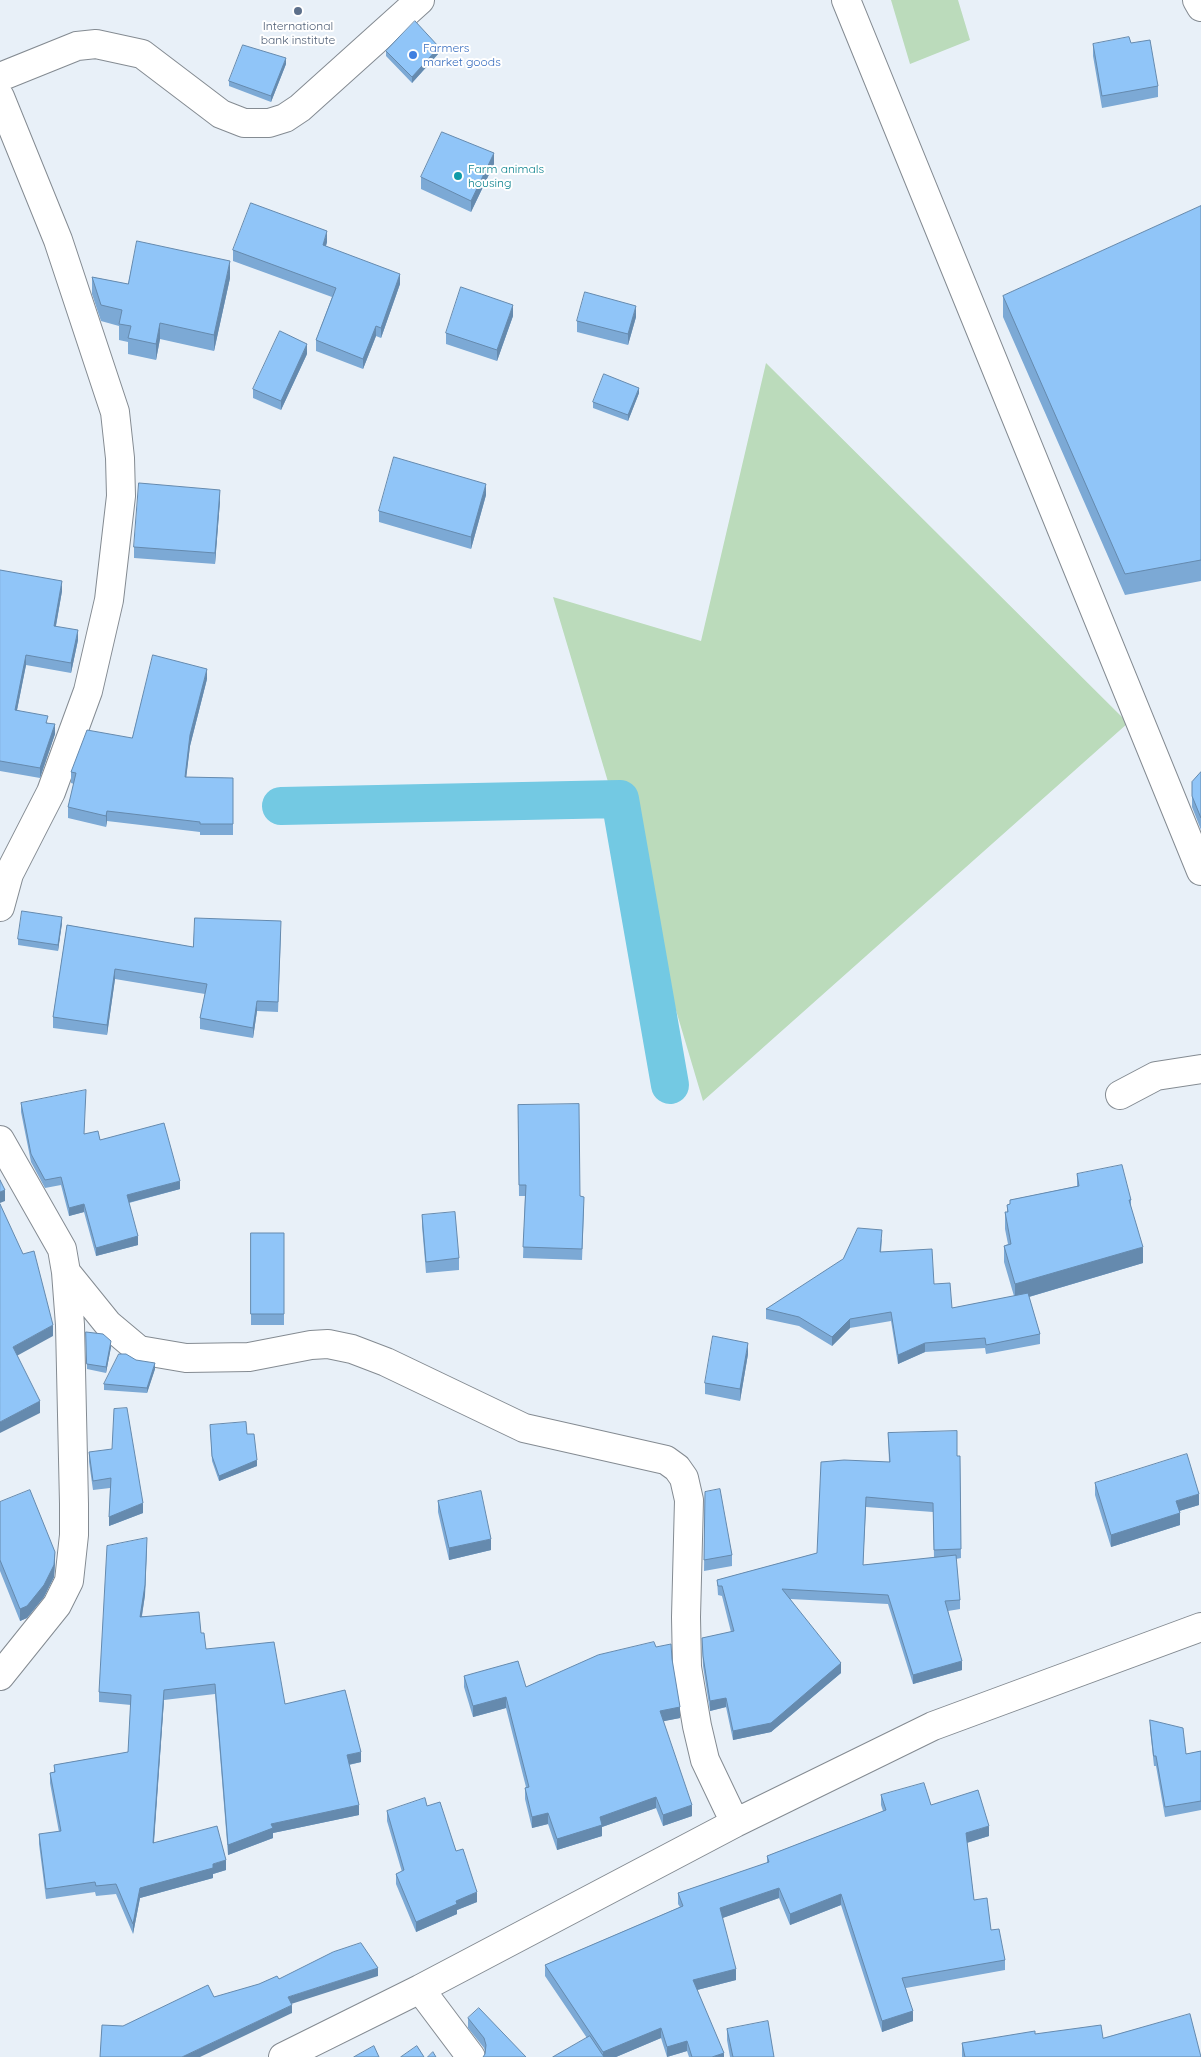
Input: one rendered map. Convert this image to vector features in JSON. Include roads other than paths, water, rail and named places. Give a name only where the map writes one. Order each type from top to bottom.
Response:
[{"type":"street","points":[[0,77],[77,46],[96,44],[142,54],[221,114],[244,123],[269,124],[285,118],[300,108],[420,0]]},
{"type":"street","points":[[846,0],[1201,871]]},
{"type":"street","points":[[1197,0],[1201,7]]},
{"type":"street","points":[[0,97],[58,240],[115,412],[120,458],[121,496],[109,600],[88,691],[68,750],[50,792],[9,874],[0,907]]},
{"type":"street","points":[[1120,1095],[1156,1076],[1201,1069]]},
{"type":"street","points":[[0,1140],[62,1249],[66,1272],[70,1325],[74,1504],[74,1535],[69,1581],[57,1604],[0,1676]]},
{"type":"street","points":[[66,1272],[108,1324],[139,1350],[186,1358],[249,1357],[311,1345],[328,1344],[352,1349],[386,1362],[524,1428],[666,1460],[677,1468],[684,1478],[689,1500],[686,1617],[687,1667],[705,1760],[735,1823]]},
{"type":"street","points":[[284,2057],[735,1823],[933,1726],[1201,1627]]},
{"type":"street","points":[[420,1988],[471,2057]]},
{"type":"waterway","points":[[281,806],[620,799],[670,1085]]},
{"type":"place","name":"International bank institute","points":[[298,11]]},
{"type":"place","name":"Farmers market goods","points":[[413,55]]},
{"type":"place","name":"Farm animals housing","points":[[458,176]]}]
